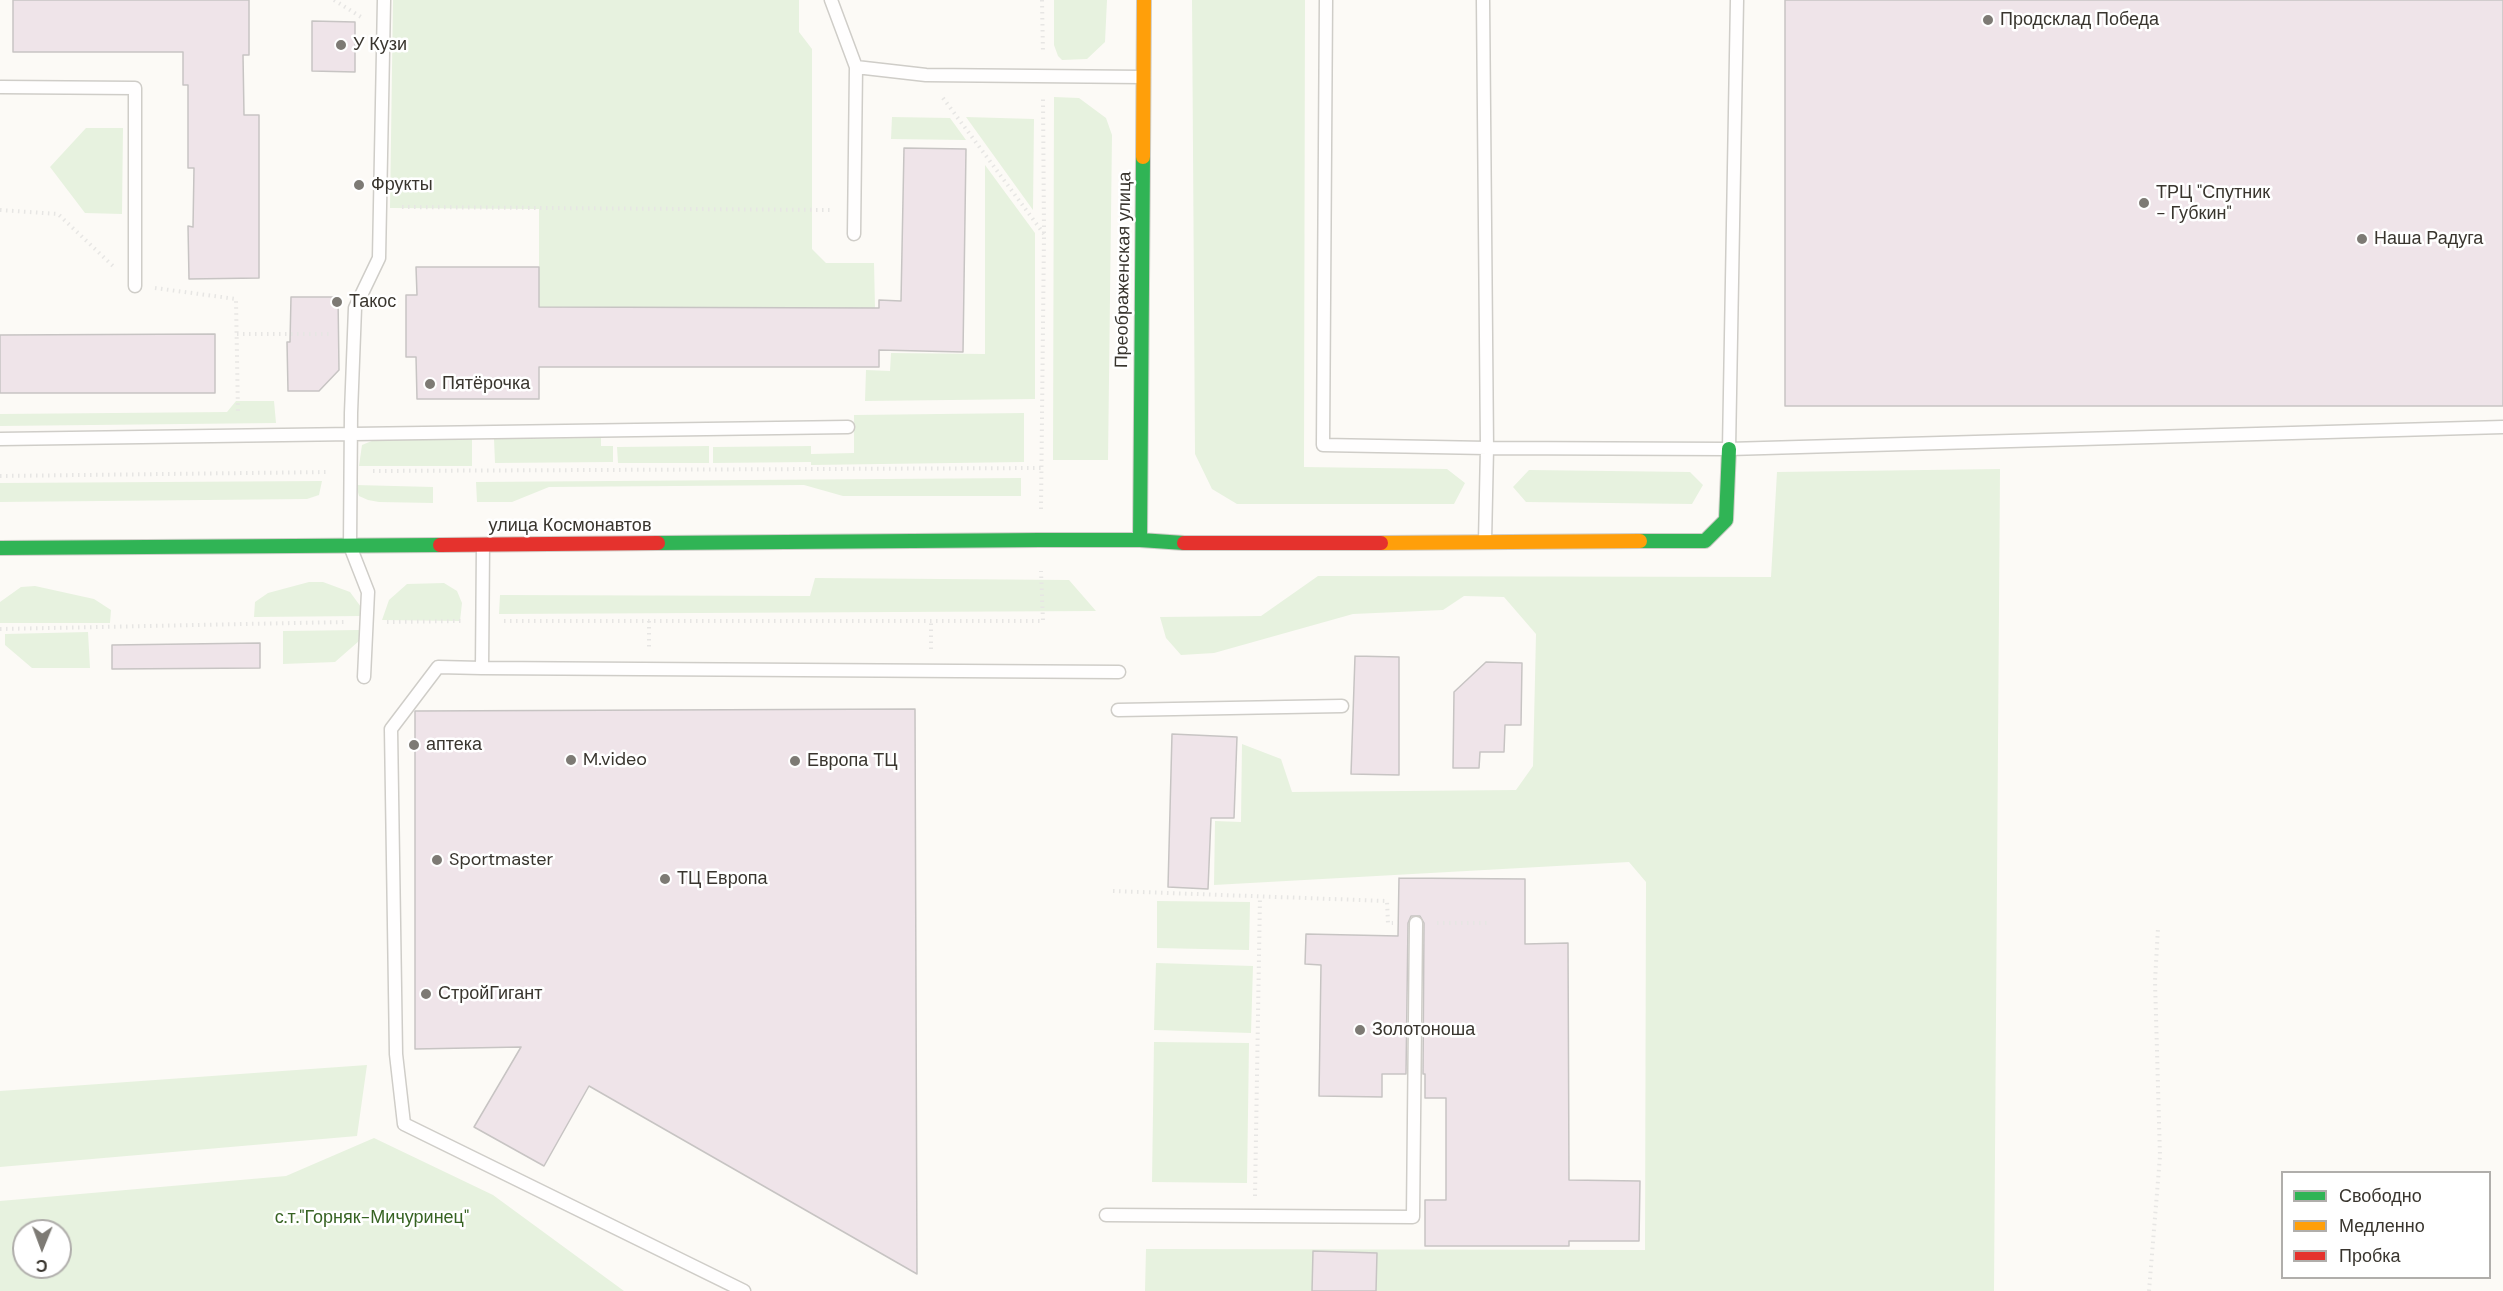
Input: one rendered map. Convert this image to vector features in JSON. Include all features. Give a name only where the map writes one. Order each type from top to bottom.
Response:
[{"type":"main road","name":"Преображенская улица","points":[[1140,540],[1144,0]]},
{"type":"main road","name":"улица Космонавтов","points":[[0,548],[1040,540],[1140,540],[1205,544],[1704,541],[1726,520],[1729,449]]},
{"type":"lane","points":[[364,677],[368,592],[350,546],[351,434],[355,308],[379,258],[384,0]]},
{"type":"lane","points":[[831,0],[856,67],[854,234]]},
{"type":"lane","points":[[1326,0],[1323,445],[1729,449],[2503,427]]},
{"type":"lane","points":[[1483,0],[1487,448],[1485,542]]},
{"type":"lane","points":[[1729,449],[1737,0]]},
{"type":"lane","points":[[856,67],[926,75],[1144,77]]},
{"type":"lane","points":[[0,87],[135,88],[135,286]]},
{"type":"lane","points":[[0,440],[848,427]]},
{"type":"lane","points":[[482,668],[483,544]]},
{"type":"lane","points":[[744,1291],[404,1124],[396,1054],[391,729],[438,667],[1119,672]]},
{"type":"lane","points":[[1118,710],[1342,706]]},
{"type":"lane","points":[[1106,1215],[1413,1217],[1416,923]]},
{"type":"path","points":[[0,629],[482,621],[1043,621],[1040,540],[1044,234],[1042,0]]},
{"type":"path","points":[[926,75],[1044,234]]},
{"type":"path","points":[[380,207],[854,210]]},
{"type":"path","points":[[0,210],[58,213],[135,286],[236,299],[238,416],[250,415]]},
{"type":"path","points":[[237,334],[354,334]]},
{"type":"path","points":[[0,476],[351,471],[1041,468]]},
{"type":"path","points":[[1113,891],[1387,901],[1388,923],[1487,923]]},
{"type":"path","points":[[1254,1215],[1260,896]]},
{"type":"path","points":[[2149,1291],[2160,1156],[2155,981],[2158,928]]},
{"type":"green space","points":[[393,0],[799,0],[799,32],[812,49],[812,249],[826,263],[874,263],[875,308],[539,307],[539,209],[390,208]]},
{"type":"green space","points":[[1054,0],[1107,0],[1105,42],[1087,59],[1062,60],[1058,56],[1054,45]]},
{"type":"green space","points":[[1192,0],[1305,0],[1304,467],[1447,469],[1465,483],[1454,504],[1237,504],[1212,489],[1195,454]]},
{"type":"green space","points":[[1054,97],[1079,98],[1106,118],[1112,135],[1108,460],[1053,460]]},
{"type":"green space","points":[[892,117],[950,118],[966,140],[891,139]]},
{"type":"green space","points":[[966,117],[1034,119],[1033,210]]},
{"type":"green space","points":[[86,128],[123,128],[122,214],[85,213],[50,167]]},
{"type":"green space","points":[[985,165],[1035,233],[1035,399],[865,401],[866,370],[890,371],[891,353],[985,354]]},
{"type":"green space","points":[[236,401],[274,401],[276,423],[0,426],[0,414],[227,412]]},
{"type":"green space","points":[[1024,413],[1024,462],[811,465],[811,462],[713,463],[713,447],[811,446],[811,454],[854,453],[854,415]]},
{"type":"green space","points":[[601,438],[601,446],[613,446],[613,462],[495,463],[494,439]]},
{"type":"green space","points":[[472,439],[472,466],[359,466],[362,445],[374,440]]},
{"type":"green space","points":[[709,446],[709,463],[618,463],[617,447]]},
{"type":"green space","points":[[2000,469],[1994,1291],[1145,1291],[1146,1249],[1645,1250],[1646,882],[1629,862],[1214,885],[1215,821],[1241,822],[1242,744],[1281,759],[1292,792],[1516,790],[1533,766],[1536,634],[1504,597],[1464,596],[1443,610],[1353,614],[1214,653],[1181,655],[1166,638],[1160,617],[1261,616],[1318,576],[1771,577],[1777,472]]},
{"type":"green space","points":[[1529,470],[1690,472],[1703,485],[1692,504],[1526,502],[1513,487]]},
{"type":"green space","points":[[1021,478],[1021,496],[843,496],[804,485],[549,487],[512,502],[477,502],[476,482]]},
{"type":"green space","points":[[322,481],[319,495],[307,499],[0,502],[0,483]]},
{"type":"green space","points":[[356,485],[433,487],[433,503],[368,500],[359,496]]},
{"type":"green space","points":[[815,578],[1069,580],[1096,611],[499,614],[500,595],[810,596]]},
{"type":"green space","points":[[309,582],[323,582],[350,592],[361,607],[362,616],[254,617],[255,602],[268,593]]},
{"type":"green space","points":[[444,583],[457,591],[462,603],[460,621],[382,620],[389,600],[407,584]]},
{"type":"green space","points":[[35,586],[94,599],[111,610],[110,623],[0,623],[0,602],[21,587]]},
{"type":"green space","points":[[359,630],[359,641],[335,662],[283,664],[283,631]]},
{"type":"green space","points":[[88,632],[90,668],[32,668],[5,645],[5,634]]},
{"type":"green space","points":[[1157,901],[1250,902],[1249,950],[1157,948]]},
{"type":"green space","points":[[1156,963],[1253,966],[1251,1033],[1154,1030]]},
{"type":"green space","points":[[1154,1042],[1249,1043],[1247,1183],[1152,1182]]},
{"type":"green space","points":[[367,1065],[357,1136],[0,1167],[0,1091]]},
{"type":"green space","name":"с.т.\"Горняк-Мичуринец\"","points":[[374,1138],[493,1195],[624,1291],[0,1291],[0,1201],[286,1176]]},
{"type":"building","points":[[13,0],[249,0],[249,55],[243,55],[244,115],[259,115],[259,278],[189,279],[188,226],[193,227],[194,168],[188,168],[188,85],[183,85],[183,52],[13,52]]},
{"type":"building","name":"ТРЦ \"Спутник - Губкин\"","points":[[1785,0],[2503,0],[2503,406],[1785,406]]},
{"type":"building","points":[[312,21],[355,22],[355,72],[312,71]]},
{"type":"building","points":[[904,148],[966,149],[963,352],[879,350],[879,367],[539,367],[539,399],[417,399],[416,357],[406,357],[406,295],[417,295],[416,267],[539,267],[539,307],[879,308],[879,300],[901,301]]},
{"type":"building","points":[[291,297],[338,297],[339,370],[319,391],[288,391],[287,342],[290,342]]},
{"type":"building","points":[[215,334],[215,393],[0,393],[0,335]]},
{"type":"building","points":[[260,643],[260,668],[112,669],[112,645]]},
{"type":"building","points":[[1355,656],[1399,657],[1399,775],[1351,774]]},
{"type":"building","points":[[1486,662],[1522,663],[1521,725],[1505,725],[1504,752],[1480,752],[1479,768],[1453,768],[1454,692]]},
{"type":"building","name":"ТЦ Европа","points":[[915,709],[917,1274],[589,1086],[544,1166],[474,1127],[521,1047],[415,1049],[415,711]]},
{"type":"building","points":[[1172,734],[1237,737],[1234,818],[1211,818],[1208,889],[1168,887]]},
{"type":"building","points":[[1399,878],[1525,879],[1525,944],[1568,943],[1569,1180],[1640,1181],[1639,1241],[1569,1241],[1569,1246],[1425,1246],[1425,1200],[1446,1200],[1446,1098],[1425,1098],[1425,1074],[1423,1074],[1424,923],[1420,916],[1411,916],[1408,923],[1406,1074],[1382,1074],[1382,1097],[1319,1096],[1321,965],[1305,964],[1306,934],[1398,936]]},
{"type":"building","points":[[1313,1251],[1377,1253],[1376,1291],[1312,1291]]},
{"type":"traffic: fast","points":[[1140,540],[1143,157]]},
{"type":"traffic: fast","points":[[1640,541],[1705,541],[1726,520],[1729,449]]},
{"type":"traffic: fast","points":[[658,543],[1040,540],[1140,540],[1184,543]]},
{"type":"traffic: fast","points":[[0,548],[440,545]]},
{"type":"traffic: slow","points":[[1143,157],[1144,0]]},
{"type":"traffic: slow","points":[[1381,543],[1640,541]]},
{"type":"traffic: jam","points":[[440,545],[658,543]]},
{"type":"traffic: jam","points":[[1184,543],[1381,543]]},
{"type":"place","name":"Продсклад Победа","points":[[1988,20]]},
{"type":"place","name":"У Кузи","points":[[341,45]]},
{"type":"place","name":"Фрукты","points":[[359,185]]},
{"type":"place","name":"ТРЦ \"Спутник - Губкин\"","points":[[2144,203]]},
{"type":"place","name":"Наша Радуга","points":[[2362,239]]},
{"type":"place","name":"Такос","points":[[337,302]]},
{"type":"place","name":"Пятёрочка","points":[[430,384]]},
{"type":"place","name":"аптека","points":[[414,745]]},
{"type":"place","name":"M.video","points":[[571,760]]},
{"type":"place","name":"Европа ТЦ","points":[[795,761]]},
{"type":"place","name":"Sportmaster","points":[[437,860]]},
{"type":"place","name":"ТЦ Европа","points":[[665,879]]},
{"type":"place","name":"СтройГигант","points":[[426,994]]},
{"type":"place","name":"Золотоноша","points":[[1360,1030]]}]
